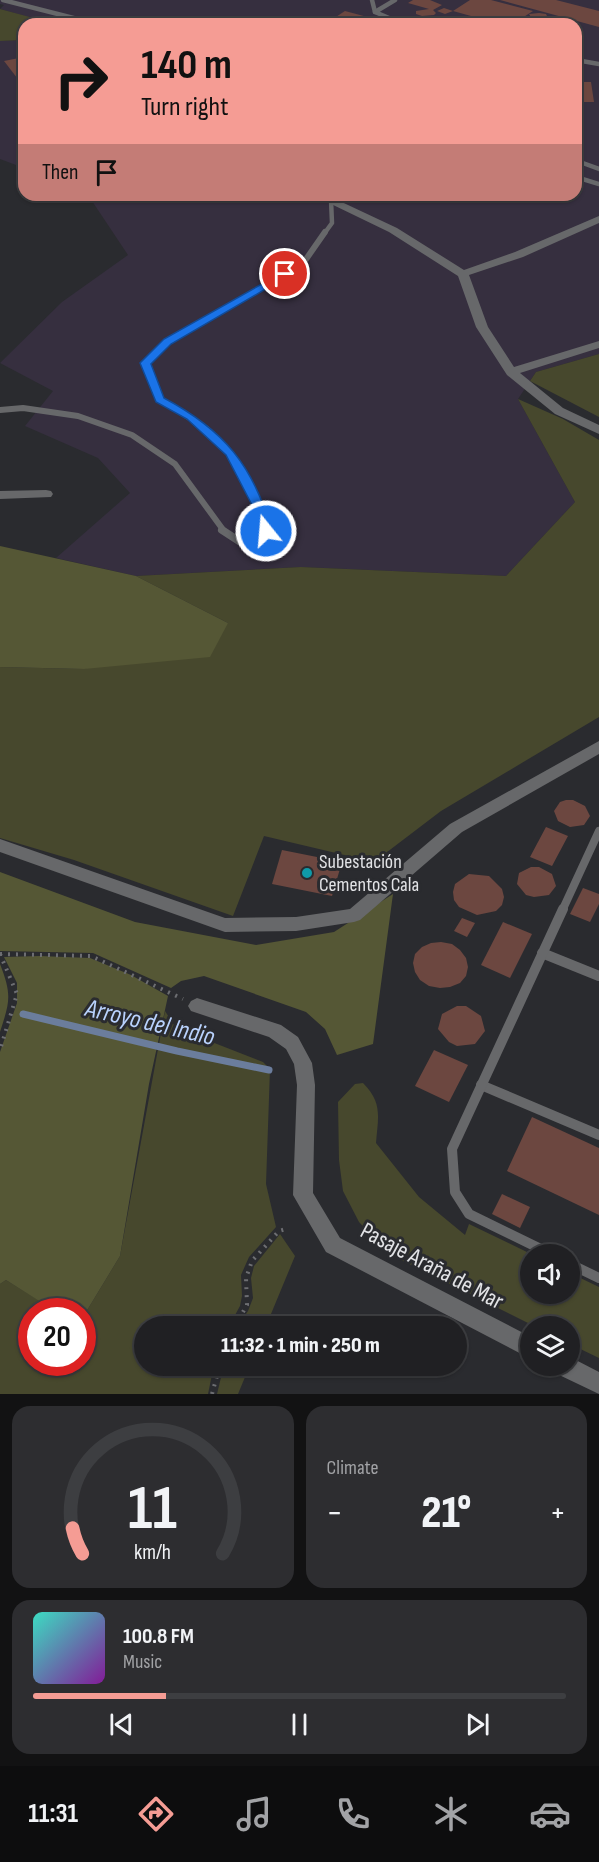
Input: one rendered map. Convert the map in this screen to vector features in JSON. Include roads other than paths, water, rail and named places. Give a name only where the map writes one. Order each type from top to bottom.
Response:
[{"type":"street","points":[[332,201],[393,230],[463,274],[482,327],[511,372],[560,411],[599,430]]},
{"type":"street","points":[[463,274],[479,266],[506,260],[571,229],[599,219]]},
{"type":"street","points":[[511,372],[599,344]]},
{"type":"street","points":[[0,495],[46,494]]},
{"type":"street","points":[[0,845],[225,925],[296,924],[354,915],[456,828],[599,747]]},
{"type":"street","name":"Pasaje Araña de Mar","points":[[197,1006],[275,1031],[292,1043],[303,1063],[306,1085],[303,1195],[333,1245],[520,1342]]},
{"type":"street","points":[[580,1374],[599,1384]]},
{"type":"lane","points":[[3,0],[74,18]]},
{"type":"lane","points":[[372,0],[375,12]]},
{"type":"lane","points":[[375,12],[395,0]]},
{"type":"lane","points":[[375,12],[389,18]]},
{"type":"lane","points":[[582,61],[599,64]]},
{"type":"lane","points":[[582,163],[599,169]]},
{"type":"lane","points":[[582,179],[599,184]]},
{"type":"lane","points":[[0,410],[23,408],[78,416],[132,435],[175,464],[221,529],[242,543],[266,531],[258,505],[231,453],[191,417],[159,399],[146,363],[168,342],[302,265],[332,223],[327,201]]},
{"type":"lane","points":[[530,1244],[470,1214],[455,1192],[452,1149],[599,831]]},
{"type":"lane","points":[[542,953],[599,976]]},
{"type":"lane","points":[[481,1085],[599,1135]]},
{"type":"lane","points":[[580,1269],[599,1278]]},
{"type":"waterway","name":"Arroyo del Indio","points":[[23,1014],[177,1051],[269,1070]]},
{"type":"place","name":"Subestación Cementos Cala","points":[[307,873]]}]
